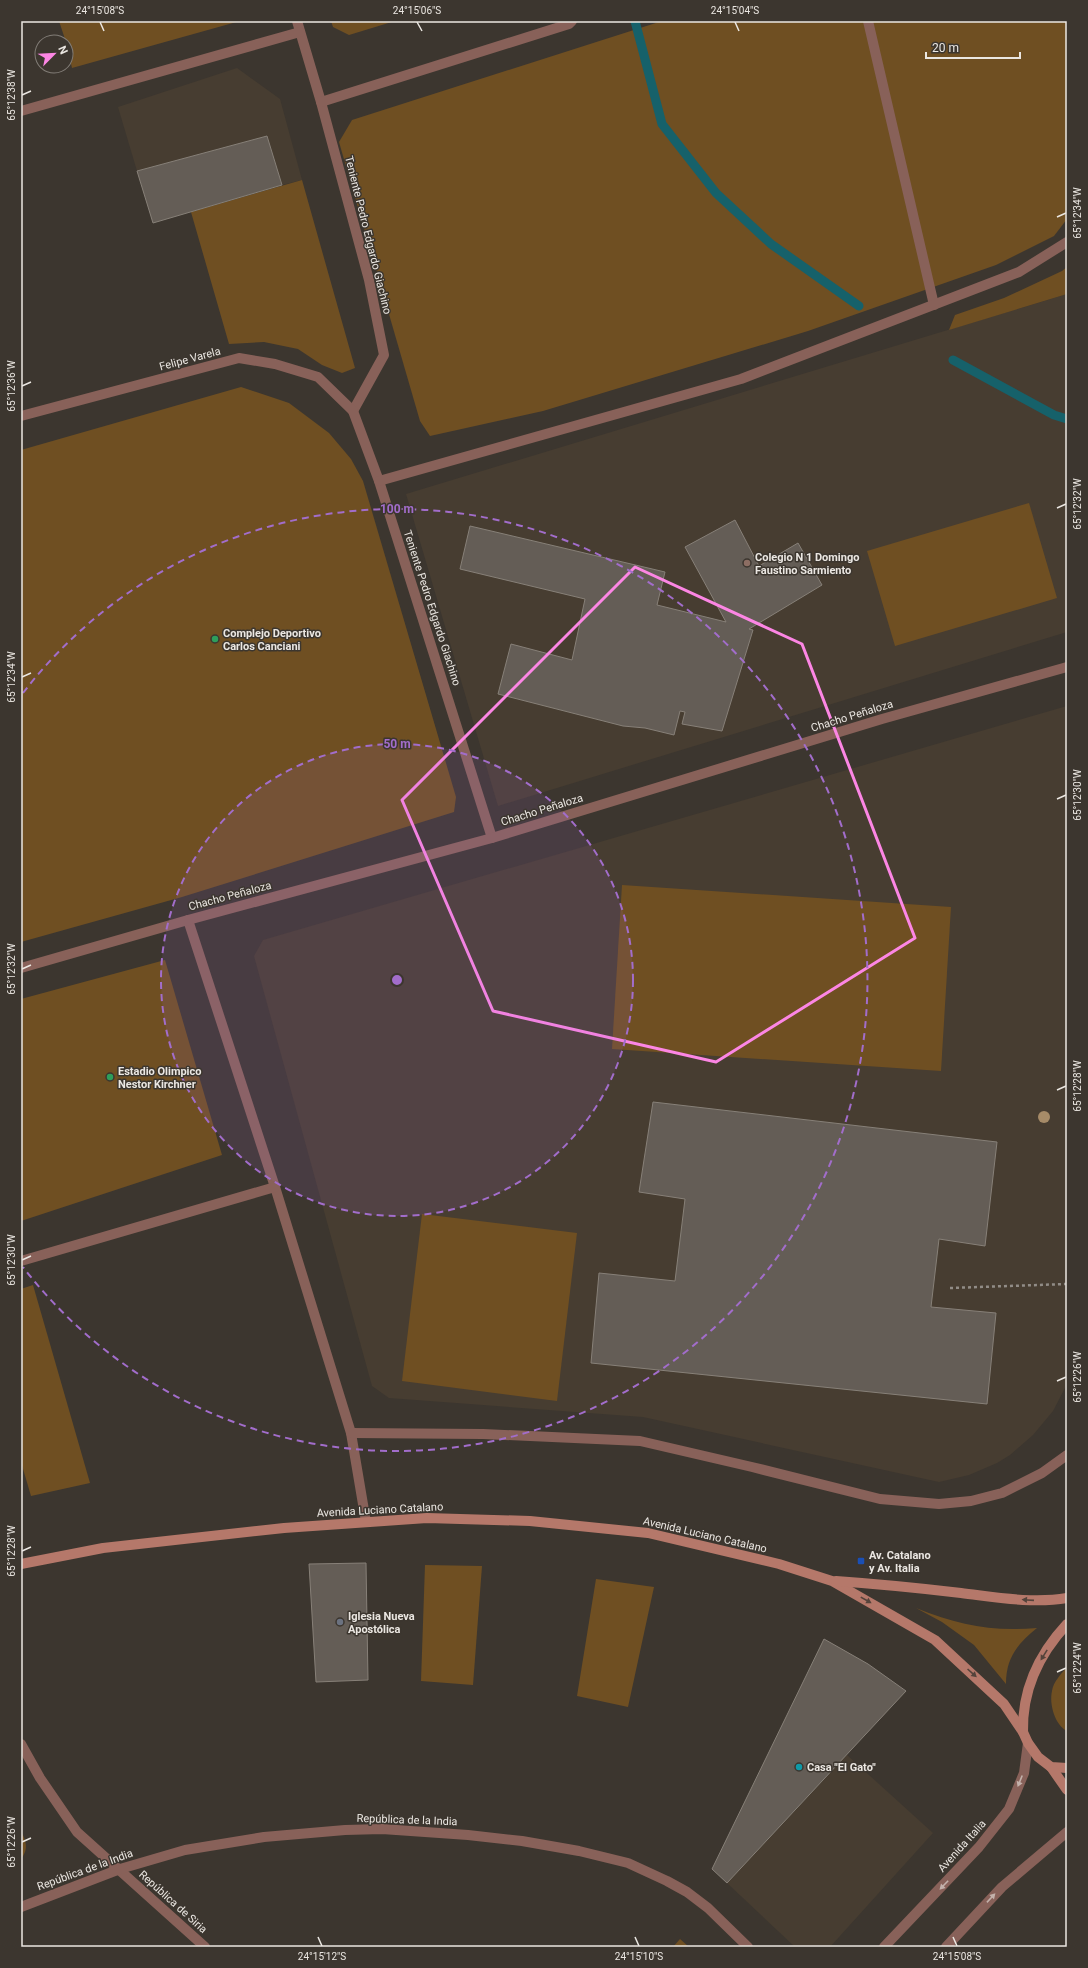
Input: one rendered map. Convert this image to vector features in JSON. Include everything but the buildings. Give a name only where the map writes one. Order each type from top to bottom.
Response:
[{"type":"main road","name":"Avenida Luciano Catalano","points":[[21,1564],[103,1548],[284,1528],[427,1518],[530,1521],[648,1534],[779,1564],[832,1581]]},
{"type":"main road","points":[[832,1581],[907,1586],[1041,1601],[1067,1598]]},
{"type":"main road","points":[[832,1581],[934,1640],[1004,1704],[1038,1757],[1050,1767],[1067,1790]]},
{"type":"main road","points":[[1023,1732],[1022,1715],[1032,1675],[1043,1655],[1067,1624]]},
{"type":"main road","points":[[1050,1767],[1067,1768]]},
{"type":"street","name":"Teniente Pedro Edgardo Giachino","points":[[297,21],[321,102],[369,280],[384,355],[353,411],[380,481],[492,838]]},
{"type":"street","points":[[321,102],[569,24],[572,21]]},
{"type":"street","points":[[868,21],[934,305]]},
{"type":"street","points":[[21,111],[300,32]]},
{"type":"street","points":[[380,481],[741,379],[1019,272],[1067,242]]},
{"type":"street","name":"Felipe Varela","points":[[21,416],[239,358],[275,364],[318,377],[353,411]]},
{"type":"street","name":"Chacho Peñaloza","points":[[21,968],[188,920],[492,838],[882,719],[1067,667]]},
{"type":"street","points":[[188,920],[275,1187],[351,1432],[366,1522]]},
{"type":"street","points":[[21,1261],[275,1187]]},
{"type":"street","points":[[351,1432],[482,1434],[640,1441],[752,1466],[880,1499],[940,1504],[971,1501],[1002,1493],[1042,1473],[1067,1455]]},
{"type":"street","name":"Avenida Italia","points":[[884,1947],[979,1847],[1009,1809],[1024,1773],[1028,1743]]},
{"type":"street","name":"República de Siria","points":[[21,1744],[40,1778],[77,1832],[120,1869],[205,1947]]},
{"type":"street","name":"República de la India","points":[[21,1906],[120,1869],[198,1847],[264,1837],[345,1830],[382,1829],[514,1840],[628,1863],[687,1892],[708,1908],[748,1947]]},
{"type":"street","points":[[946,1947],[1002,1887],[1067,1832]]},
{"type":"path","points":[[950,1288],[1067,1284]]},
{"type":"highlighted area","points":[[635,567],[802,644],[915,938],[716,1062],[493,1011],[402,800]]},
{"type":"shaded area","points":[[59,21],[240,21],[74,67],[74,34],[63,34]]},
{"type":"shaded area","points":[[331,21],[395,21],[349,35],[333,27]]},
{"type":"shaded area","points":[[662,21],[1067,21],[1067,219],[1054,236],[996,265],[808,331],[543,411],[430,436],[420,421],[339,142],[352,120]]},
{"type":"shaded area","points":[[237,68],[280,99],[302,180],[282,185],[267,136],[137,171],[118,107]]},
{"type":"shaded area","points":[[302,180],[355,368],[342,373],[322,365],[298,349],[264,342],[229,344],[191,212]]},
{"type":"shaded area","points":[[1067,267],[1067,294],[949,330],[955,315],[1004,298],[1062,271]]},
{"type":"shaded area","name":"Colegio N 1 Domingo Faustino Sarmiento","points":[[1067,294],[1067,632],[498,806],[406,494]]},
{"type":"shaded area","name":"Complejo Deportivo Carlos Canciani","points":[[241,387],[289,403],[329,433],[351,459],[363,481],[456,797],[454,812],[182,897],[21,942],[21,450]]},
{"type":"shaded area","points":[[1029,503],[1057,598],[895,646],[867,551]]},
{"type":"shaded area","points":[[1067,706],[1067,1384],[1053,1411],[1033,1435],[1010,1455],[997,1463],[969,1475],[939,1482],[643,1417],[389,1398],[372,1386],[254,956],[263,940]]},
{"type":"shaded area","points":[[622,885],[951,907],[941,1071],[612,1049]]},
{"type":"shaded area","name":"Estadio Olimpico Nestor Kirchner","points":[[165,960],[222,1155],[21,1221],[21,999]]},
{"type":"shaded area","points":[[422,1214],[577,1233],[557,1401],[402,1381]]},
{"type":"shaded area","points":[[33,1285],[90,1483],[31,1496],[21,1462],[21,1289]]},
{"type":"shaded area","points":[[425,1565],[482,1566],[473,1685],[421,1681]]},
{"type":"shaded area","points":[[596,1579],[654,1587],[628,1707],[577,1696]]},
{"type":"shaded area","points":[[916,1608],[947,1619],[975,1626],[1005,1629],[1037,1628],[1018,1646],[1014,1652],[1008,1667],[1006,1684],[974,1645],[942,1622]]},
{"type":"shaded area","points":[[1067,1667],[1067,1731],[1056,1719],[1052,1708],[1051,1696],[1054,1684]]},
{"type":"shaded area","points":[[847,1755],[933,1833],[830,1947],[795,1947],[727,1883]]},
{"type":"shaded area","points":[[21,1831],[26,1848],[21,1859]]},
{"type":"shaded area","points":[[680,1939],[689,1947],[673,1947]]},
{"type":"waterway","points":[[635,21],[662,124],[716,193],[771,244],[859,306]]},
{"type":"waterway","points":[[953,360],[1054,415],[1067,419]]},
{"type":"place","name":"Colegio N 1 Domingo Faustino Sarmiento","points":[[747,563]]},
{"type":"place","name":"Complejo Deportivo Carlos Canciani","points":[[215,639]]},
{"type":"place","name":"Estadio Olimpico Nestor Kirchner","points":[[110,1077]]},
{"type":"place","name":"Av. Catalano y Av. Italia","points":[[861,1561]]},
{"type":"place","name":"Iglesia Nueva Apostólica","points":[[340,1622]]},
{"type":"place","name":"Casa \"El Gato\"","points":[[799,1767]]}]
